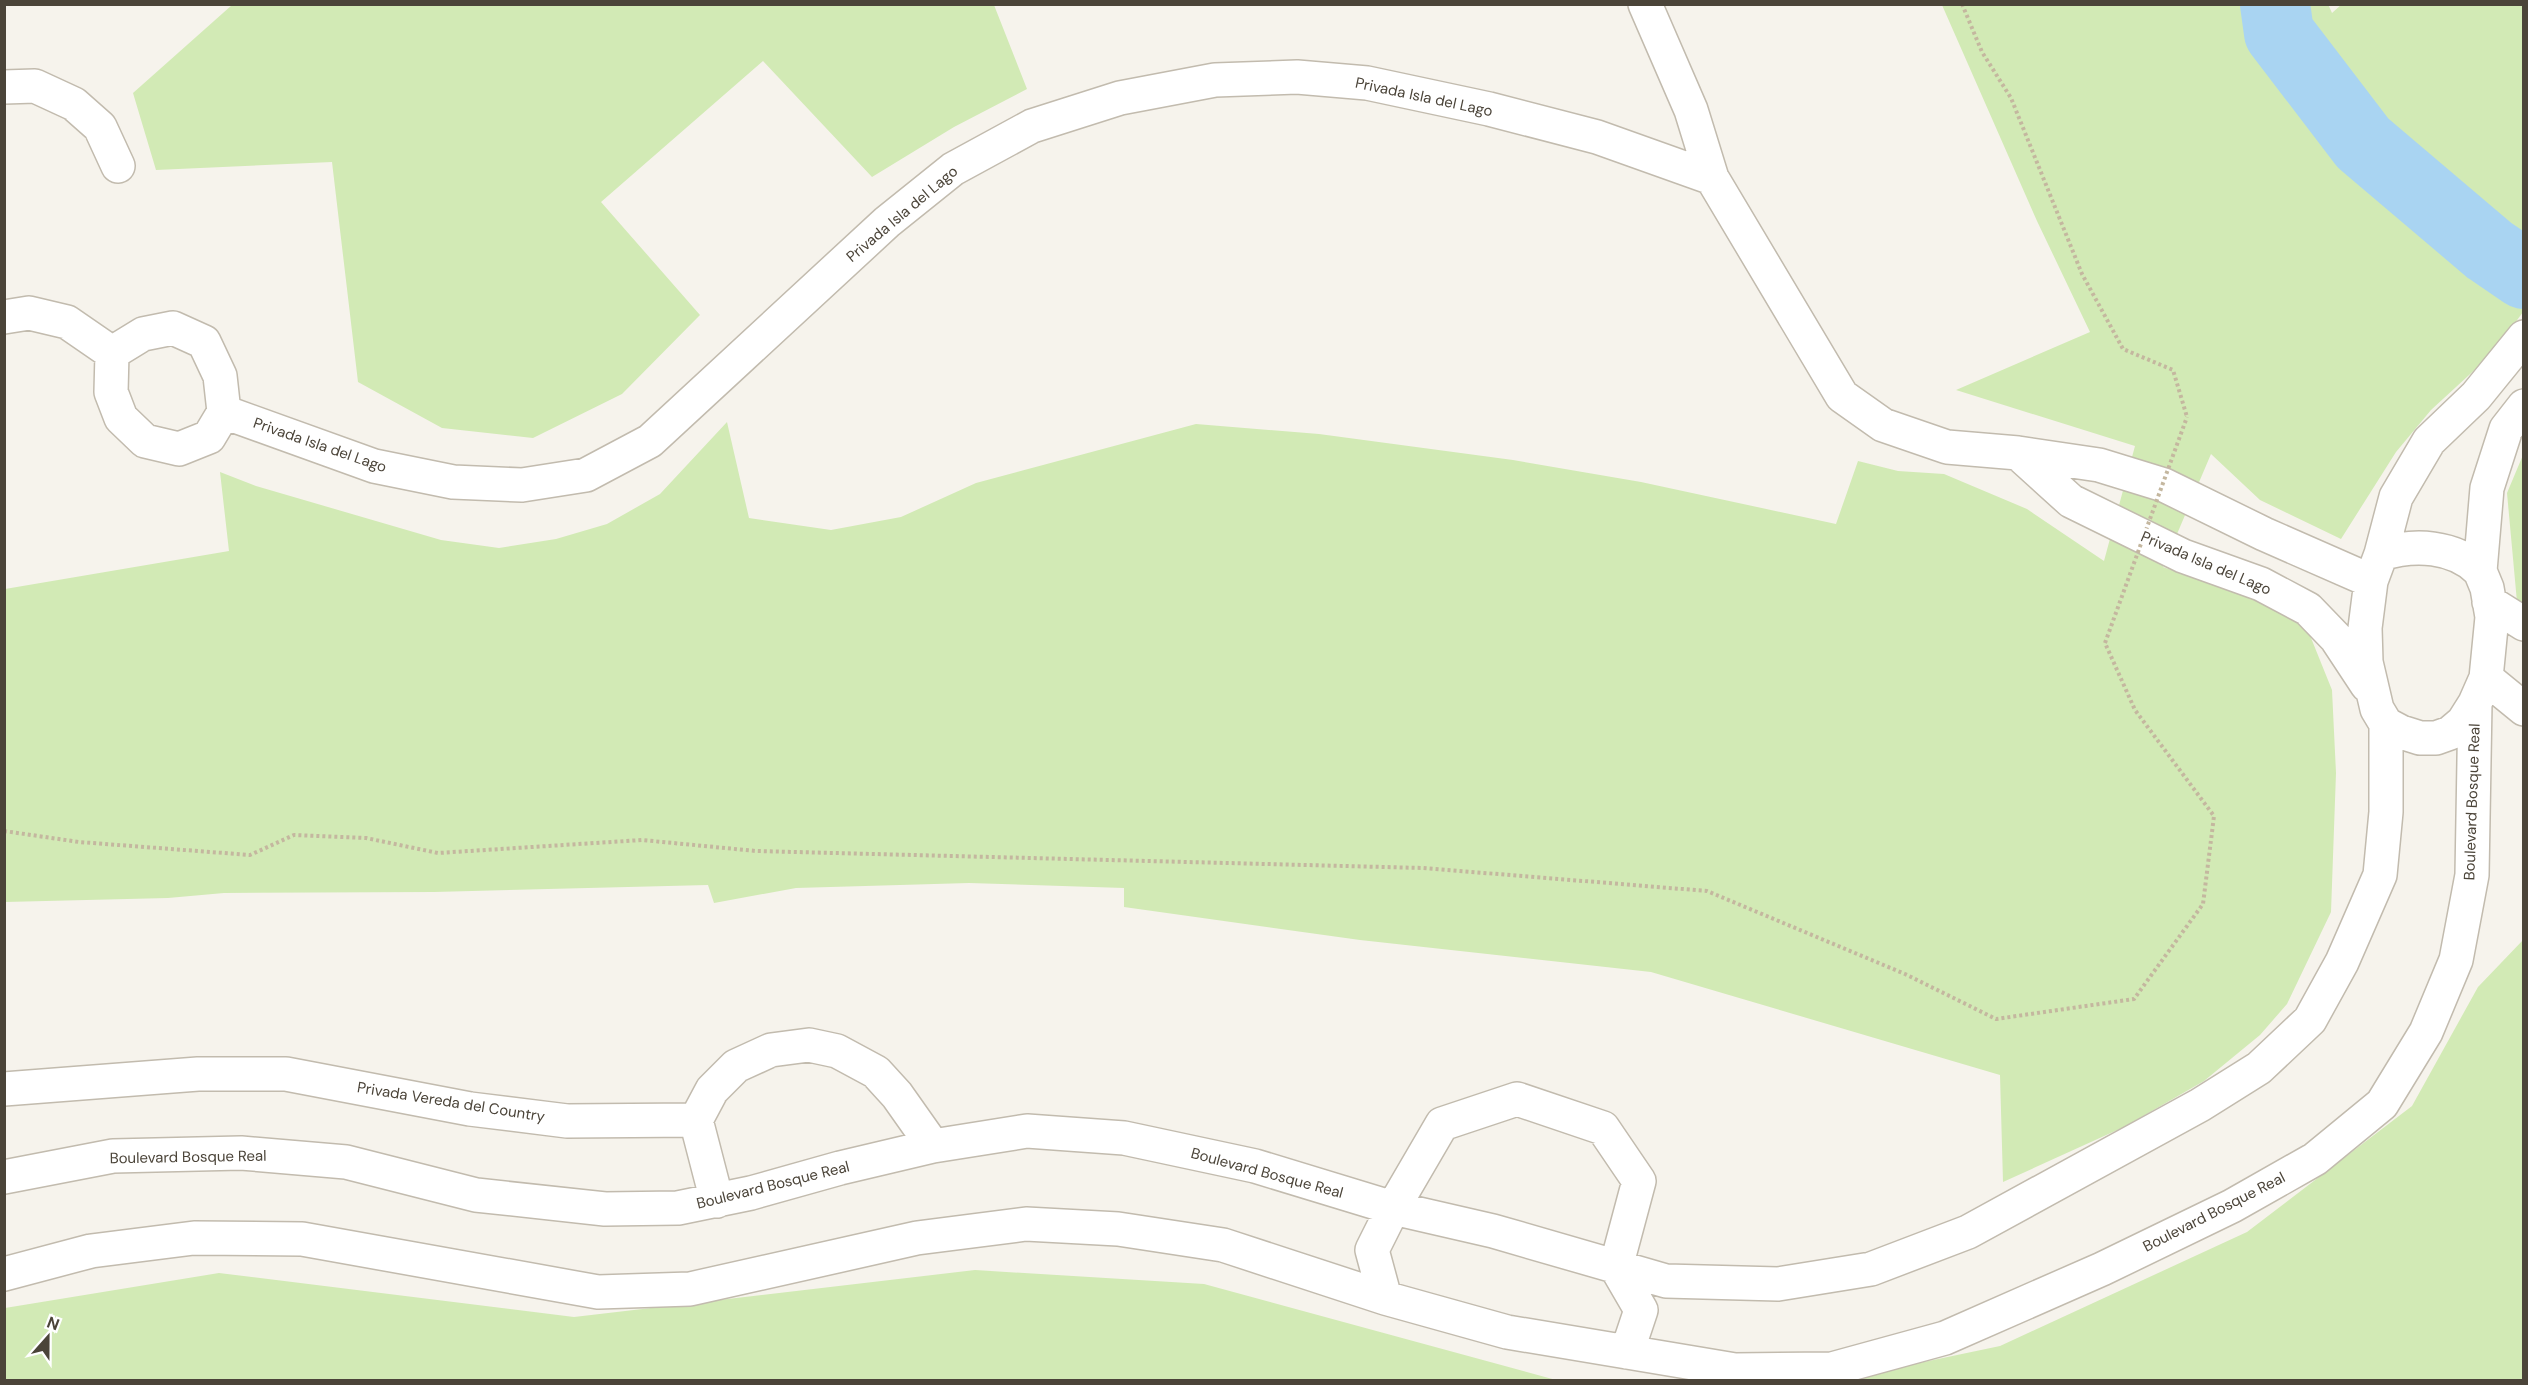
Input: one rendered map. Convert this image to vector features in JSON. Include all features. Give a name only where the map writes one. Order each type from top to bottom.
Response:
[{"type":"street","points":[[1644,4],[1692,110],[1712,178],[1842,396],[1883,426],[1947,447],[2018,453],[2099,465],[2164,485],[2265,534],[2376,567],[2425,546],[2470,561],[2480,571]]},
{"type":"street","name":"Privada Isla del Lago","points":[[224,412],[374,466],[453,482],[522,485],[586,475],[650,441],[887,222],[953,169],[1032,126],[1120,98],[1215,80],[1297,77],[1367,83],[1488,109],[1597,137],[1712,178]]},
{"type":"street","points":[[4,87],[35,86],[75,104],[100,127],[118,166]]},
{"type":"street","points":[[4,317],[29,313],[67,322],[112,353]]},
{"type":"street","points":[[173,328],[204,342],[220,376],[224,412],[209,436],[179,449],[145,441],[121,418],[111,392],[112,353],[143,334],[173,328]]},
{"type":"street","points":[[2515,418],[2487,488],[2480,571],[2492,617],[2480,690],[2463,722],[2450,733],[2436,738],[2420,738],[2402,732],[2379,709],[2366,662],[2366,628],[2376,567],[2396,497],[2429,441],[2476,396],[2523,337]]},
{"type":"street","name":"Privada Isla del Lago","points":[[2018,453],[2071,501],[2183,556],[2261,584],[2308,609],[2336,638],[2379,709]]},
{"type":"street","points":[[2489,602],[2523,624]]},
{"type":"street","points":[[2480,690],[2523,709]]},
{"type":"street","name":"Boulevard Bosque Real","points":[[4,1274],[91,1251],[194,1238],[303,1239],[598,1292],[690,1289],[917,1238],[1026,1224],[1118,1229],[1223,1245],[1385,1298],[1507,1332],[1735,1370],[1832,1369],[1945,1338],[2122,1259],[2232,1206],[2315,1159],[2382,1104],[2426,1032],[2456,960],[2472,875],[2480,690]]},
{"type":"street","name":"Boulevard Bosque Real","points":[[4,1177],[112,1156],[241,1153],[346,1162],[476,1195],[605,1209],[678,1208],[751,1193],[840,1168],[933,1146],[1027,1131],[1124,1138],[1255,1166],[1393,1208],[1493,1231],[1666,1281],[1778,1284],[1871,1269],[1968,1232],[2200,1105],[2259,1068],[2310,1020],[2342,962],[2380,876],[2386,812],[2379,709]]},
{"type":"street","points":[[717,1200],[696,1120],[712,1090],[736,1066],[771,1050],[809,1045],[837,1051],[876,1072],[897,1095],[933,1146]]},
{"type":"street","name":"Privada Vereda del Country","points":[[4,1089],[198,1074],[286,1074],[470,1109],[567,1121],[696,1120]]},
{"type":"street","points":[[1385,1298],[1372,1250],[1393,1208],[1442,1124],[1517,1099],[1603,1128],[1639,1181],[1616,1267],[1641,1310],[1627,1352]]},
{"type":"path","points":[[4,831],[79,842],[250,855],[294,835],[366,838],[438,853],[642,840],[756,851],[1423,868],[1707,891],[1905,974],[1996,1019],[2134,999],[2203,904],[2214,816],[2135,710],[2105,643],[2187,417],[2173,370],[2123,349],[2082,274],[2011,98],[1982,52],[1962,4]]},
{"type":"green space","points":[[2328,4],[2332,13],[2342,4],[2523,5],[2523,312],[2493,353],[2431,410],[2396,452],[2341,539],[2260,500],[2211,454],[2163,567],[2255,600],[2307,628],[2332,690],[2336,773],[2331,912],[2287,1004],[2260,1035],[2204,1081],[2124,1127],[2003,1182],[2000,1075],[1651,972],[1360,940],[1124,907],[1124,888],[969,883],[796,888],[714,903],[708,885],[434,892],[224,893],[168,898],[5,902],[5,589],[229,551],[220,472],[256,486],[441,540],[499,548],[556,539],[607,524],[660,494],[727,422],[749,518],[831,530],[901,517],[976,483],[1196,424],[1319,434],[1513,460],[1641,482],[1836,524],[1858,461],[1898,471],[1944,474],[2027,509],[2104,561],[2135,446],[1956,390],[2090,332],[2037,221],[1942,5]]},
{"type":"green space","points":[[232,5],[994,5],[1027,89],[954,127],[872,177],[763,61],[601,202],[700,315],[622,394],[533,438],[442,428],[358,382],[332,162],[156,170],[133,93]]},
{"type":"green space","points":[[2523,455],[2523,607],[2517,602],[2507,493]]},
{"type":"green space","points":[[2523,940],[2523,1380],[1838,1380],[2000,1346],[2247,1232],[2412,1106],[2478,987]]},
{"type":"green space","points":[[975,1270],[1204,1284],[1556,1380],[5,1380],[5,1308],[219,1273],[574,1317]]},
{"type":"waterway","points":[[2275,4],[2279,33],[2363,143],[2489,250],[2524,274]]}]
